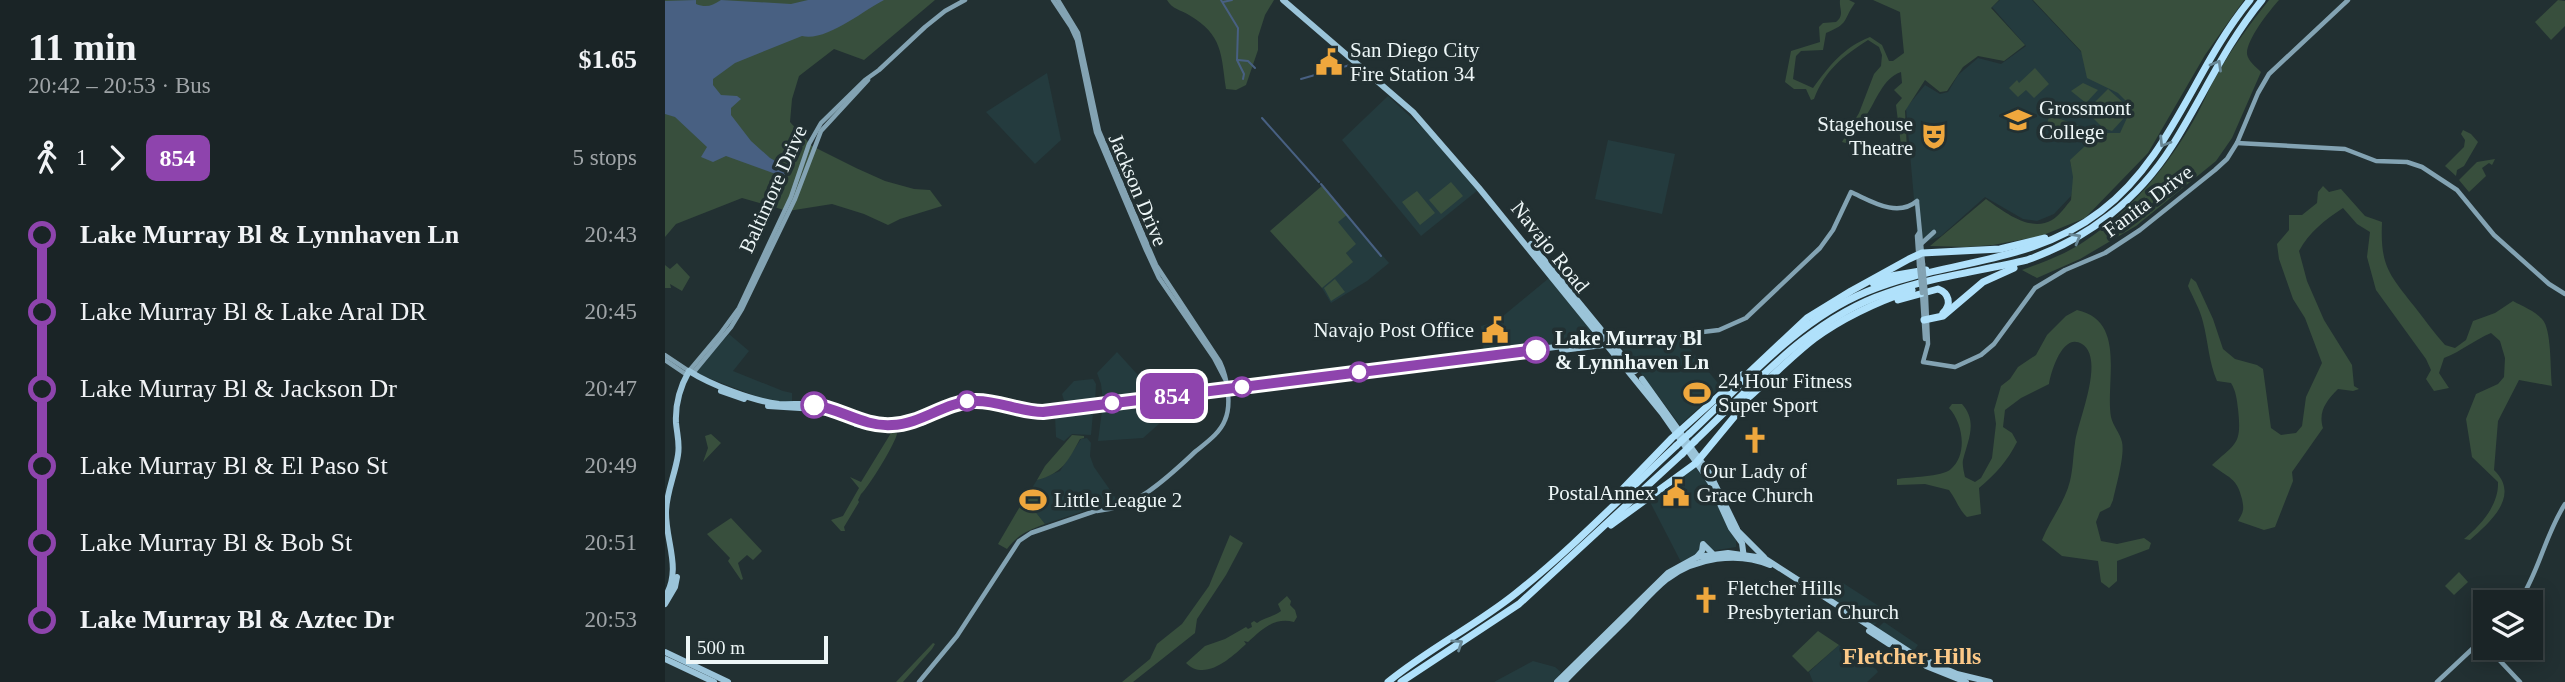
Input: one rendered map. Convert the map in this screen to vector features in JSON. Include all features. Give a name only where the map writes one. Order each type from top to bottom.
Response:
[{"type":"highway","points":[[1388,682],[1513,596],[1791,340],[1827,312],[1890,283],[2025,251],[2072,230],[2114,201],[2142,173],[2173,127],[2223,36],[2250,0]]},
{"type":"highway","points":[[1926,318],[1945,315],[1977,286],[1993,276],[2050,252],[2102,222],[2148,178],[2173,145],[2234,37],[2262,0]]},
{"type":"highway","points":[[1583,533],[1678,432],[1807,318],[1841,296],[1920,254],[2015,247],[2072,230]]},
{"type":"highway","points":[[1697,439],[1814,340],[1848,317],[1907,292],[2050,252]]},
{"type":"highway","points":[[1841,296],[1891,276],[1947,266],[1954,268]]},
{"type":"highway","points":[[1401,682],[1519,604],[1808,335],[1831,319],[1888,292],[1976,272]]},
{"type":"highway","points":[[1848,317],[1933,289],[1943,291],[1948,298],[1947,308],[1940,314],[1926,318]]},
{"type":"highway","points":[[1689,434],[1769,352]]},
{"type":"highway","points":[[1582,547],[1698,460],[1732,418],[1772,377]]},
{"type":"highway","points":[[1380,682],[1418,659]]},
{"type":"main road","name":"Baltimore Drive","points":[[665,597],[674,569],[669,533],[670,504],[683,451],[680,411],[690,374],[729,330],[742,309],[795,199],[821,131],[868,80],[936,18],[965,0]]},
{"type":"main road","name":"Jackson Drive","points":[[1056,0],[1078,33],[1099,131],[1156,265],[1224,370],[1228,412],[1218,431],[1164,481],[1135,498],[1097,510]]},
{"type":"main road","name":"Navajo Road","points":[[1283,0],[1427,125],[1570,300],[1641,381],[1698,460],[1742,543],[1744,556]]},
{"type":"main road","name":"Navajo Road","points":[[1289,0],[1429,122],[1582,307],[1624,365],[1655,395],[1678,432]]},
{"type":"main road","name":"Fanita Drive","points":[[1926,318],[1927,346],[1923,362],[1955,367],[1981,355],[1994,344],[2035,288],[2065,270],[2105,253],[2140,230],[2227,159],[2237,143],[2257,93],[2269,74],[2348,0]]},
{"type":"main road","points":[[2237,143],[2345,149],[2375,161],[2407,162],[2422,167],[2457,190],[2494,235],[2549,284],[2565,294]]},
{"type":"main road","points":[[887,428],[912,422],[963,402],[990,401],[1020,410],[1043,412],[1531,353],[1601,342],[1610,344],[1719,330],[1746,318],[1820,248],[1833,230],[1851,192],[1894,208],[1906,208],[1917,201],[1920,254]]},
{"type":"main road","points":[[1921,244],[1934,232]]},
{"type":"main road","points":[[1919,233],[1917,236],[1926,318]]},
{"type":"main road","points":[[1570,300],[1574,299],[1582,307]]},
{"type":"main road","points":[[665,358],[711,387],[771,405],[815,409],[852,423],[887,428],[913,426],[954,408],[975,404],[994,406],[1025,415],[1046,416],[1152,406],[1226,391]]},
{"type":"main road","name":"Jackson Drive","points":[[917,682],[956,634],[1019,541],[1031,533],[1135,498]]},
{"type":"main road","points":[[2526,590],[2552,524],[2565,504]]},
{"type":"main road","points":[[1111,507],[1118,513]]},
{"type":"main road","points":[[1564,682],[1667,579],[1694,565],[1739,548],[1736,532]]},
{"type":"main road","points":[[1736,532],[1774,564]]},
{"type":"main road","name":"Baltimore Drive","points":[[665,604],[675,587],[678,568],[669,533]]},
{"type":"main road","points":[[1697,558],[1703,544],[1707,551],[1724,565]]},
{"type":"main road","points":[[1744,556],[1773,567],[1940,673],[1966,682]]},
{"type":"main road","points":[[1557,678],[1571,668],[1656,583],[1679,567],[1697,558],[1744,556],[1764,558],[1873,631],[1928,663],[1990,682]]},
{"type":"main road","points":[[1806,589],[1815,590]]},
{"type":"main road","points":[[665,652],[727,682]]},
{"type":"main road","points":[[2437,682],[2473,652]]},
{"type":"main road","points":[[665,659],[714,682]]},
{"type":"main road","points":[[2501,660],[2520,682]]},
{"type":"shaded area","name":"Grossmont College","points":[[2000,0],[2032,0],[2135,109],[2120,133],[2099,135],[2070,162],[2075,181],[2071,196],[2054,214],[2037,221],[2023,219],[1985,197],[1941,236],[1918,245],[1906,108],[1925,85],[1940,94],[1948,92],[1958,75],[1978,58],[2001,64],[2026,46],[1992,7]]},
{"type":"shaded area","points":[[1047,73],[1061,140],[1035,164],[986,112]]},
{"type":"shaded area","points":[[1388,96],[1430,135],[1478,190],[1421,236],[1342,140]]},
{"type":"shaded area","points":[[1608,140],[1675,154],[1662,214],[1595,199]]},
{"type":"shaded area","points":[[1347,215],[1389,263],[1367,281],[1331,303],[1322,288],[1352,262],[1346,253],[1355,244],[1337,222]]},
{"type":"shaded area","points":[[1549,278],[1595,338],[1484,354],[1481,326],[1497,321]]},
{"type":"shaded area","points":[[729,334],[749,351],[733,371],[792,393],[792,402],[761,398],[698,374],[696,370]]},
{"type":"shaded area","points":[[1682,339],[1721,387],[1680,425],[1622,348]]},
{"type":"shaded area","points":[[1117,352],[1156,395],[1103,400],[1097,373]]},
{"type":"shaded area","points":[[1093,379],[1096,384],[1095,402],[1066,407],[1062,394],[1074,381]]},
{"type":"shaded area","points":[[1143,406],[1160,423],[1143,438],[1098,441],[1102,411]]},
{"type":"shaded area","points":[[1093,413],[1091,435],[1072,434],[1064,441],[1056,437],[1055,416]]},
{"type":"shaded area","points":[[1087,438],[1091,443],[1090,456],[1094,467],[1117,500],[1045,524],[1025,499],[1037,480],[1060,471],[1081,439]]},
{"type":"shaded area","points":[[1694,466],[1707,482],[1736,540],[1736,547],[1698,553],[1681,562],[1649,500]]},
{"type":"shaded area","points":[[1843,583],[1888,612],[1873,626],[1832,599]]},
{"type":"shaded area","points":[[1884,622],[1918,645],[1913,652],[1878,628]]},
{"type":"shaded area","points":[[1839,645],[1878,672],[1867,682],[1813,682],[1809,672]]},
{"type":"shaded area","points":[[1533,661],[1555,667],[1561,672],[1553,682],[1494,682]]},
{"type":"green space","points":[[665,0],[935,0],[864,60],[834,49],[799,76],[792,99],[790,122],[812,146],[885,181],[914,189],[930,190],[942,206],[888,225],[832,204],[788,211],[742,198],[676,224],[665,237]]},
{"type":"green space","points":[[1167,0],[1274,0],[1265,15],[1258,37],[1258,50],[1246,85],[1236,90],[1226,89],[1221,55],[1214,38],[1200,22]]},
{"type":"green space","points":[[1840,0],[1855,3],[1842,24],[1826,33],[1823,50],[1801,51],[1796,56],[1793,79],[1813,88],[1838,58],[1852,46],[1870,37],[1882,45],[1889,61],[1904,53],[1900,12],[1873,0],[1999,0],[1991,8],[2025,45],[2004,61],[1978,56],[1963,67],[1947,91],[1940,92],[1925,80],[1905,111],[1907,150],[1886,155],[1887,150],[1901,145],[1896,105],[1902,98],[1894,90],[1902,83],[1901,72],[1889,79],[1862,123],[1846,143],[1842,142],[1859,113],[1874,74],[1881,66],[1882,55],[1879,47],[1868,40],[1843,58],[1829,72],[1814,99],[1811,100],[1806,89],[1794,89],[1785,82],[1791,51],[1820,42],[1819,27],[1823,23],[1836,22],[1840,17]]},
{"type":"green space","points":[[2033,0],[2244,0],[2205,55],[2148,153],[2085,218],[2041,236],[1993,245],[1930,246],[1986,199],[2026,222],[2044,223],[2055,218],[2071,200],[2073,177],[2070,160],[2099,133],[2120,133],[2132,107],[2118,93],[2087,78],[2081,51]]},
{"type":"green space","points":[[2269,0],[2279,0],[2254,33],[2247,54],[2261,72],[2232,138],[2216,161],[2136,226],[2080,259],[2037,278],[2022,270],[2063,254],[2085,241],[2102,229],[2148,186],[2184,136],[2229,55]]},
{"type":"green space","points":[[2558,0],[2565,1],[2565,26],[2551,40],[2535,22]]},
{"type":"green space","points":[[2035,68],[2049,84],[2034,98],[2026,90],[2018,97],[2009,88],[2017,80],[2019,83]]},
{"type":"green space","points":[[2083,83],[2098,90],[2086,103],[2071,91]]},
{"type":"green space","points":[[2108,89],[2127,106],[2124,118],[2112,131],[2103,128],[2088,113],[2088,109]]},
{"type":"green space","points":[[2050,115],[2079,126],[2074,139],[2045,128]]},
{"type":"green space","points":[[2463,130],[2478,142],[2464,166],[2457,170],[2456,176],[2445,166],[2464,147],[2465,140],[2461,134]]},
{"type":"green space","points":[[2495,159],[2492,165],[2489,163],[2482,168],[2486,176],[2469,192],[2459,180],[2477,162]]},
{"type":"green space","points":[[1451,182],[1463,196],[1441,214],[1429,200]]},
{"type":"green space","points":[[1323,185],[1347,215],[1338,222],[1356,244],[1346,253],[1353,262],[1322,288],[1270,231]]},
{"type":"green space","points":[[2323,186],[2329,192],[2341,189],[2365,216],[2382,222],[2383,249],[2392,277],[2445,345],[2455,348],[2466,340],[2473,321],[2495,313],[2513,301],[2536,314],[2545,324],[2549,340],[2552,386],[2519,380],[2498,421],[2494,470],[2502,480],[2504,499],[2494,517],[2470,540],[2464,539],[2488,514],[2498,490],[2498,482],[2472,457],[2466,419],[2476,394],[2498,384],[2504,377],[2505,358],[2500,341],[2491,333],[2444,358],[2439,373],[2449,388],[2434,391],[2426,379],[2431,370],[2426,359],[2376,290],[2367,257],[2370,232],[2357,224],[2343,208],[2318,227],[2299,251],[2307,281],[2324,320],[2352,365],[2354,386],[2359,389],[2338,389],[2327,402],[2322,412],[2323,428],[2292,472],[2293,481],[2275,527],[2264,530],[2238,521],[2243,508],[2237,486],[2212,465],[2227,452],[2238,437],[2238,409],[2231,383],[2217,381],[2214,374],[2202,317],[2188,286],[2191,278],[2196,282],[2213,319],[2223,349],[2235,359],[2263,369],[2271,428],[2281,435],[2296,433],[2302,426],[2306,397],[2322,363],[2305,318],[2293,299],[2279,259],[2277,244],[2289,230],[2289,215],[2302,215],[2317,203],[2318,192]]},
{"type":"green space","points":[[1417,191],[1435,213],[1420,225],[1402,202]]},
{"type":"green space","points":[[677,263],[690,277],[682,291],[670,284],[671,288],[665,288],[665,265],[670,269]]},
{"type":"green space","points":[[1335,279],[1345,292],[1331,301],[1324,288]]},
{"type":"green space","points":[[2077,310],[2093,316],[2103,326],[2108,339],[2111,354],[2111,417],[2123,448],[2113,500],[2110,507],[2100,512],[2096,522],[2101,541],[2117,544],[2144,538],[2151,543],[2149,549],[2117,561],[2117,581],[2109,588],[2101,582],[2098,561],[2062,556],[2042,540],[2065,496],[2071,476],[2075,443],[2091,377],[2089,352],[2082,344],[2069,343],[2055,362],[2049,384],[2021,398],[2005,410],[2003,427],[2012,433],[2017,442],[2001,467],[1979,488],[1981,514],[1967,517],[1949,490],[1925,484],[1897,485],[1897,479],[1940,474],[1947,472],[1956,463],[1962,447],[1962,438],[1958,422],[1949,408],[1952,404],[1962,404],[1970,418],[1963,462],[1965,477],[1975,482],[1981,478],[1992,458],[1996,424],[1994,410],[2001,386],[2018,367],[2036,355],[2047,335],[2066,316]]},
{"type":"green space","points":[[891,433],[897,433],[892,445],[861,494],[844,527],[845,531],[841,531],[831,520],[843,516],[859,488],[850,477],[861,482]]},
{"type":"green space","points":[[711,434],[721,443],[703,462],[708,448],[705,436]]},
{"type":"green space","points":[[1072,435],[1084,438],[1080,439],[1059,470],[1037,480],[1045,466]]},
{"type":"green space","points":[[1034,490],[1039,495],[1040,505],[1037,509],[1030,505],[1045,524],[1024,534],[1007,549],[998,544],[1022,503]]},
{"type":"green space","points":[[731,518],[762,551],[753,560],[747,555],[738,563],[743,579],[741,580],[728,561],[730,558],[707,534]]},
{"type":"green space","points":[[1230,535],[1243,543],[1197,619],[1195,633],[1133,682],[1122,682],[1150,659],[1157,644],[1182,624],[1209,586]]},
{"type":"green space","points":[[2459,572],[2468,582],[2454,595],[2445,586]]},
{"type":"green space","points":[[1287,596],[1297,617],[1294,622],[1280,621],[1269,625],[1248,642],[1244,641],[1246,644],[1217,666],[1201,670],[1186,663],[1205,646],[1246,627],[1252,627],[1251,623],[1254,621],[1257,623],[1278,613],[1281,611],[1278,604]]},
{"type":"green space","points":[[1818,631],[1839,645],[1808,672],[1792,656]]},
{"type":"green space","points":[[933,643],[935,644],[932,649],[903,682],[896,682]]},
{"type":"water","points":[[696,0],[696,4],[706,6],[721,0],[791,4],[808,0],[884,0],[833,30],[812,37],[802,36],[735,63],[713,79],[713,85],[721,95],[737,96],[741,99],[731,108],[731,115],[751,141],[770,158],[788,168],[789,174],[781,176],[726,156],[713,162],[701,157],[707,147],[675,117],[665,114],[665,1]]},
{"type":"waterway","points":[[1221,0],[1238,28],[1237,60],[1244,74],[1243,79]]},
{"type":"waterway","points":[[1223,2],[1232,0]]},
{"type":"waterway","points":[[1238,60],[1248,61],[1255,68]]},
{"type":"waterway","points":[[1301,79],[1350,65]]},
{"type":"waterway","points":[[1262,118],[1319,182]]},
{"type":"waterway","points":[[1321,184],[1381,256]]},
{"type":"bus line","name":"854","points":[[814,405],[862,421],[891,426],[912,422],[952,404],[963,402],[990,401],[1020,410],[1043,412],[1536,350]]},
{"type":"place","name":"San Diego City Fire Station 34","points":[[1329,62]]},
{"type":"place","name":"Grossmont College","points":[[2018,120]]},
{"type":"place","name":"Stagehouse Theatre","points":[[1934,136]]},
{"type":"place","name":"Navajo Post Office","points":[[1495,330]]},
{"type":"place","name":"Lake Murray Bl & Lynnhaven Ln","points":[[1536,350]]},
{"type":"place","name":"24 Hour Fitness Super Sport","points":[[1697,393]]},
{"type":"place","name":"Our Lady of Grace Church","points":[[1755,440]]},
{"type":"place","name":"PostalAnnex","points":[[1676,493]]},
{"type":"place","name":"Little League 2","points":[[1033,500]]},
{"type":"place","name":"Fletcher Hills Presbyterian Church","points":[[1706,600]]},
{"type":"district","name":"Fletcher Hills","points":[[1912,656]]}]
